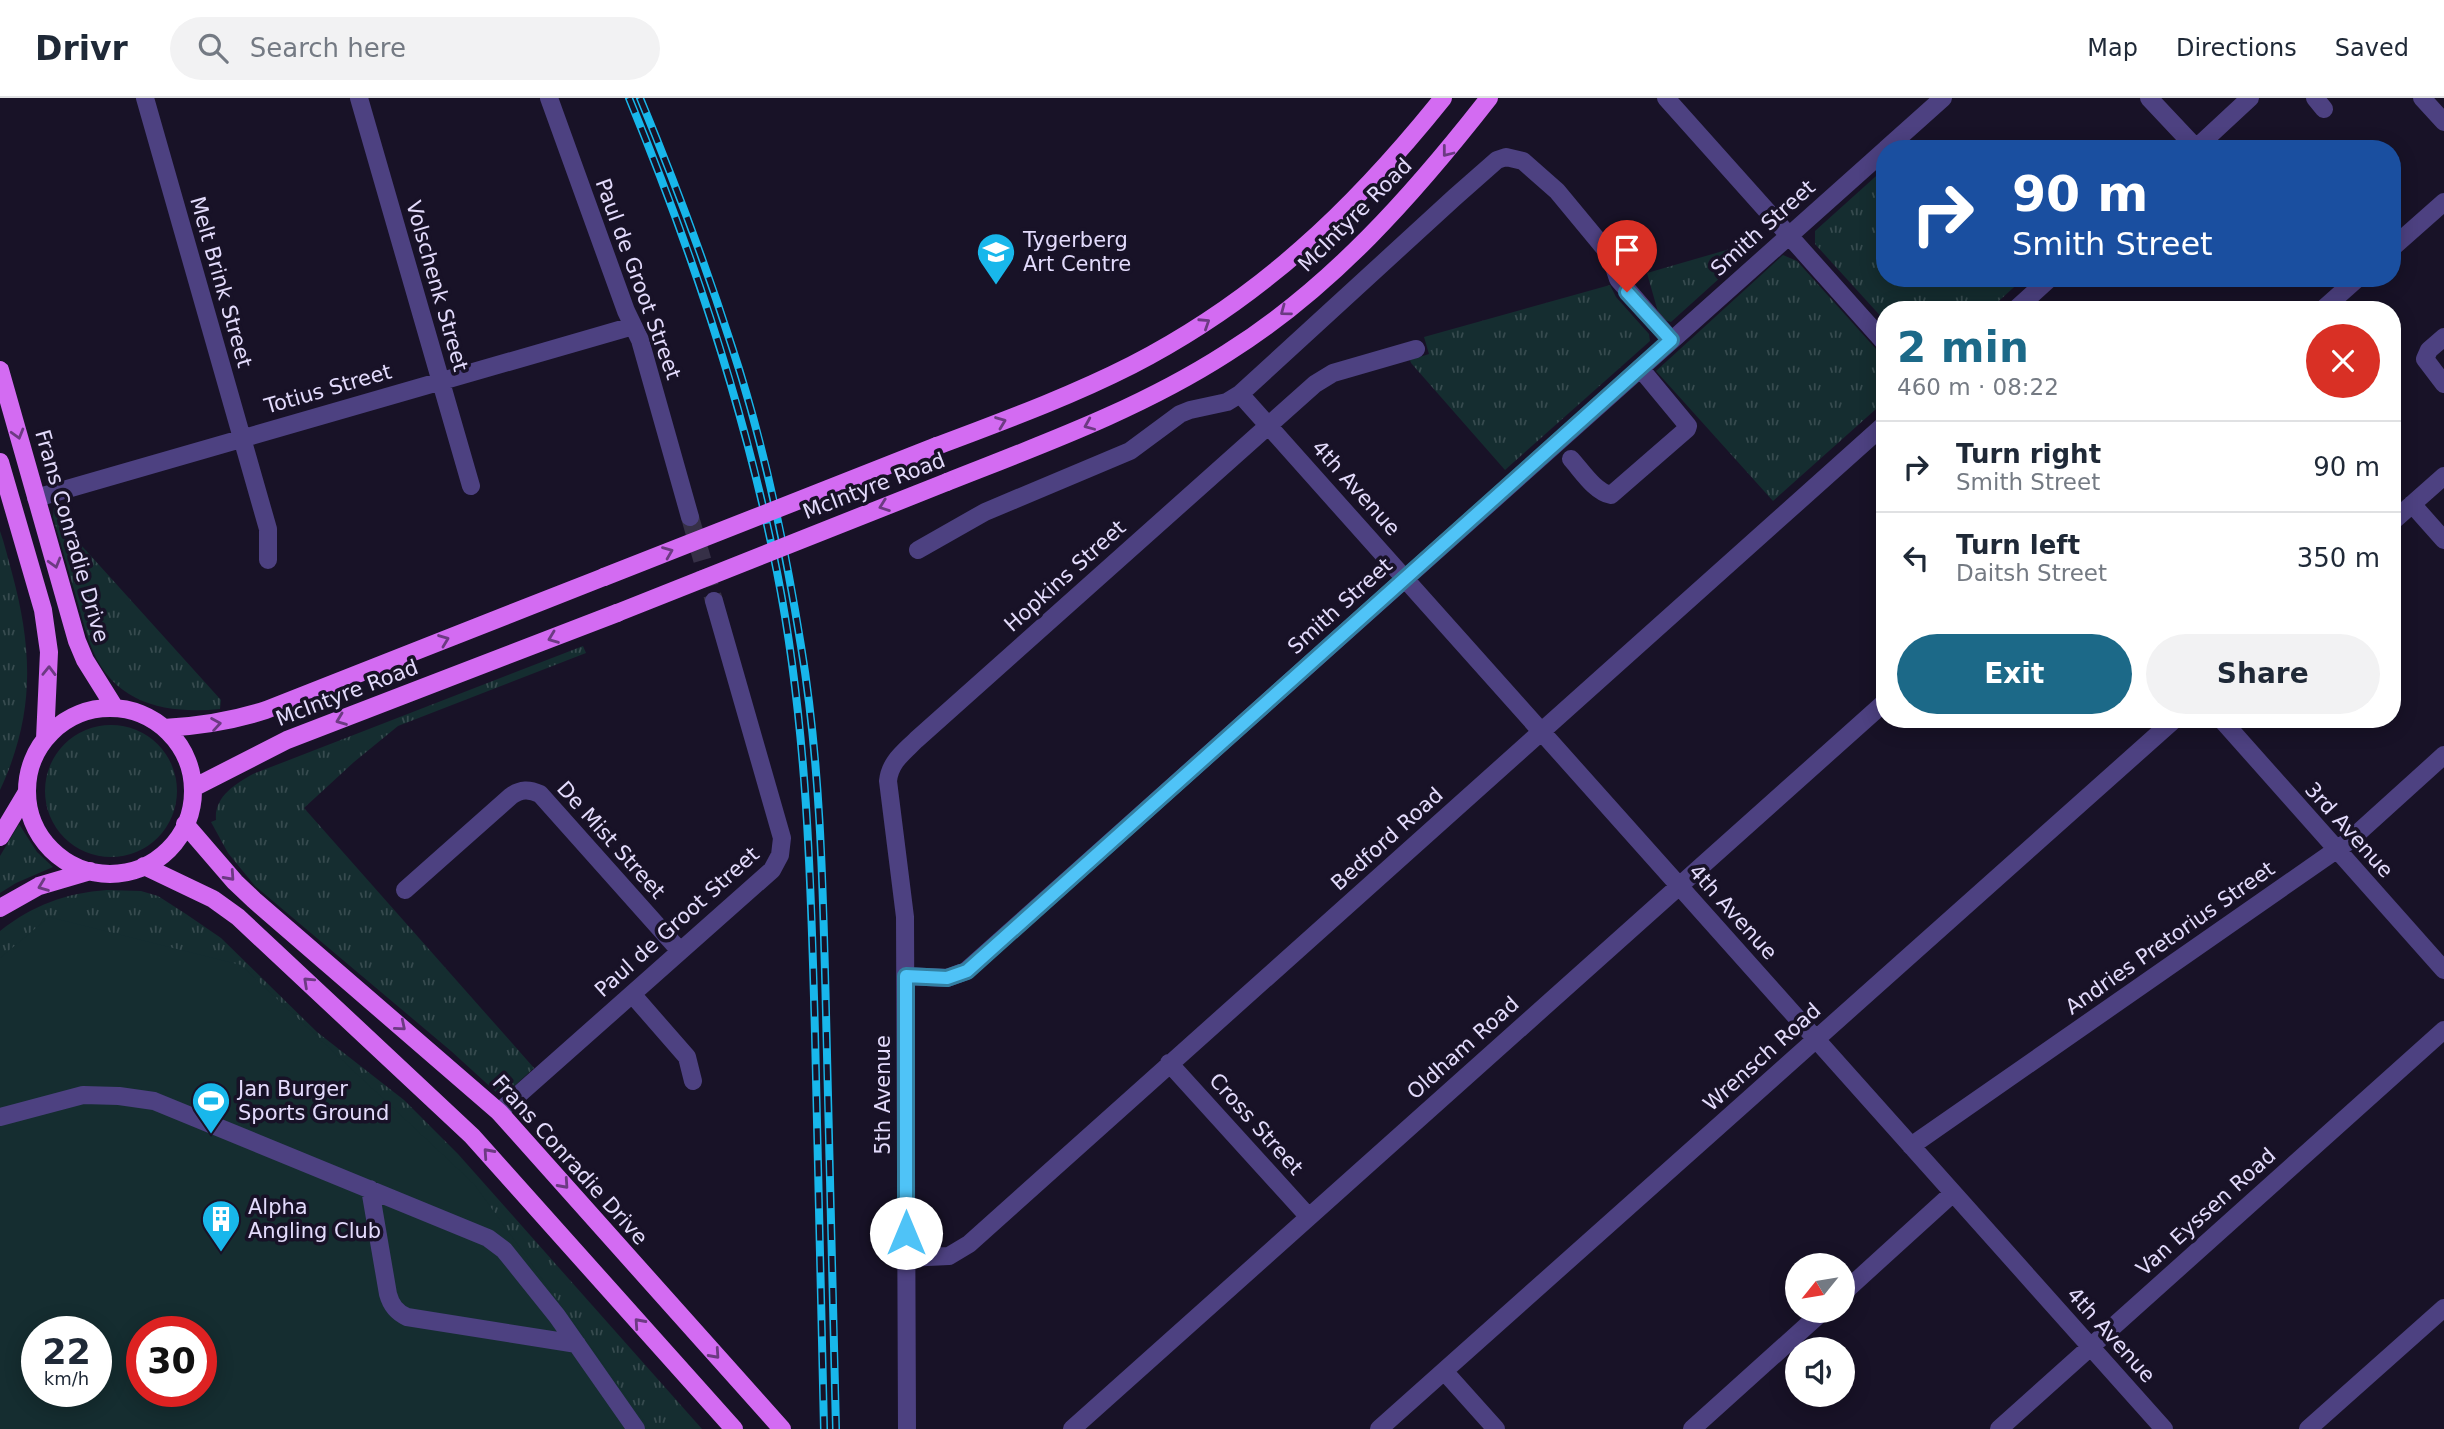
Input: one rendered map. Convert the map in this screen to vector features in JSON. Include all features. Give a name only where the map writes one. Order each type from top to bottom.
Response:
[{"type":"main road","name":"McIntyre Road","points":[[164,728],[234,721],[266,710],[1057,400],[1132,365],[1180,339],[1268,278],[1326,228],[1373,181],[1443,98]]},
{"type":"main road","name":"McIntyre Road","points":[[192,788],[287,740],[617,613],[1138,404],[1229,352],[1309,292],[1390,217],[1440,161],[1489,98]]},
{"type":"main road","name":"Frans Conradie Drive","points":[[0,370],[77,641],[85,660],[115,708]]},
{"type":"main road","points":[[0,462],[6,505],[43,610],[49,652],[45,739]]},
{"type":"main road","points":[[115,708],[141,714],[164,728],[183,754],[192,788],[191,806],[185,824],[166,852],[144,866],[117,873],[90,871],[65,860],[45,842],[32,818],[27,792],[30,767],[45,739],[59,725],[76,715],[95,709],[115,708]]},
{"type":"main road","points":[[0,837],[27,792]]},
{"type":"main road","name":"Frans Conradie Drive","points":[[185,824],[254,900],[499,1112],[782,1429]]},
{"type":"main road","points":[[144,866],[213,899],[238,917],[422,1087],[472,1136],[734,1429]]},
{"type":"main road","points":[[0,908],[39,886],[90,871]]},
{"type":"street","name":"Melt Brink Street","points":[[145,98],[268,529],[268,560]]},
{"type":"street","name":"Volschenk Street","points":[[359,98],[471,486]]},
{"type":"street","name":"Paul de Groot Street","points":[[549,98],[640,340],[690,517]]},
{"type":"street","points":[[1666,98],[1876,333]]},
{"type":"street","name":"Smith Street","points":[[1895,140],[1943,98]]},
{"type":"street","points":[[2149,98],[2188,140]]},
{"type":"street","points":[[2204,140],[2250,98]]},
{"type":"street","points":[[2422,98],[2444,122]]},
{"type":"street","points":[[918,550],[985,512],[1130,451],[1180,414],[1227,402],[1240,394],[1463,189],[1497,160],[1506,157],[1523,161],[1557,191],[1609,255],[1618,279],[1671,340]]},
{"type":"street","name":"Smith Street","points":[[906,976],[947,978],[967,971],[1876,157]]},
{"type":"street","points":[[2401,240],[2444,202]]},
{"type":"street","points":[[2025,301],[2040,287]]},
{"type":"street","points":[[2332,301],[2348,287]]},
{"type":"street","name":"Totius Street","points":[[36,498],[633,326]]},
{"type":"street","points":[[2444,337],[2425,359],[2444,384]]},
{"type":"street","name":"Hopkins Street","points":[[893,763],[1269,424],[1324,378],[1416,349]]},
{"type":"street","points":[[1572,459],[1597,488],[1611,495],[1687,429],[1682,416],[1640,368]]},
{"type":"street","name":"4th Avenue","points":[[1240,394],[2164,1429]]},
{"type":"street","name":"Bedford Road","points":[[906,1258],[949,1256],[960,1251],[1876,432]]},
{"type":"street","points":[[2401,514],[2444,476]]},
{"type":"street","points":[[2412,504],[2444,540]]},
{"type":"street","name":"Paul de Groot Street","points":[[499,1112],[772,870],[780,855],[780,830],[715,601]]},
{"type":"street","name":"Oldham Road","points":[[1072,1429],[1876,710]]},
{"type":"street","name":"Wrensch Road","points":[[1379,1429],[2165,728]]},
{"type":"street","name":"3rd Avenue","points":[[2229,728],[2444,970]]},
{"type":"street","name":"Andries Pretorius Street","points":[[1912,1146],[2349,841],[2444,755]]},
{"type":"street","name":"5th Avenue","points":[[893,763],[888,780],[905,917],[907,1429]]},
{"type":"street","name":"De Mist Street","points":[[405,890],[511,796],[517,792],[533,791],[540,794],[680,951]]},
{"type":"street","points":[[632,994],[687,1057],[693,1080]]},
{"type":"street","name":"Van Eyssen Road","points":[[1999,1429],[2444,1030]]},
{"type":"street","name":"Cross Street","points":[[1169,1063],[1308,1216]]},
{"type":"street","points":[[0,1117],[83,1095],[154,1101],[488,1238],[504,1250],[577,1344],[636,1429]]},
{"type":"street","points":[[370,1189],[388,1294],[390,1302],[400,1314],[577,1344]]},
{"type":"street","points":[[1855,1282],[1953,1193]]},
{"type":"street","points":[[2308,1429],[2444,1308]]},
{"type":"street","points":[[1692,1429],[1810,1323]]},
{"type":"street","points":[[1444,1371],[1496,1429]]},
{"type":"green space","points":[[1876,176],[1876,287],[2014,287],[1999,301],[1876,301],[1876,311],[1815,244],[1815,231]]},
{"type":"green space","points":[[1754,242],[1753,248],[1671,322],[1664,320],[1658,312],[1647,273]]},
{"type":"green space","points":[[1783,255],[1797,261],[1876,349],[1876,409],[1773,501],[1656,371]]},
{"type":"green space","points":[[1610,285],[1616,297],[1649,334],[1650,341],[1505,470],[1411,363],[1410,360],[1429,354],[1424,337]]},
{"type":"green space","points":[[59,502],[72,535],[221,700],[220,709],[181,710],[146,702],[115,684],[103,669],[88,639],[53,517],[54,507]]},
{"type":"green space","points":[[0,531],[24,629],[27,683],[20,735],[0,790]]},
{"type":"green space","points":[[583,646],[586,653],[398,726],[304,808],[534,1068],[511,1089],[496,1092],[255,886],[228,853],[211,822],[216,820],[218,805],[227,792],[253,774]]},
{"type":"green space","points":[[111,725],[136,730],[158,744],[172,766],[177,791],[172,816],[158,838],[136,852],[111,857],[86,852],[64,838],[50,816],[45,791],[50,766],[64,744],[86,730]]},
{"type":"green space","points":[[19,824],[37,852],[53,867],[0,893],[0,856]]},
{"type":"green space","points":[[107,890],[141,891],[158,896],[221,938],[317,1032],[404,1100],[458,1154],[702,1429],[643,1429],[0,958],[0,931],[12,922],[38,907],[64,897]]},
{"type":"green space","name":"Jan Burger Sports Ground","points":[[49,917],[241,965],[474,1184],[650,1429],[0,1429],[0,958]]},
{"type":"tunnel","points":[[690,517],[714,601]]},
{"type":"railway","points":[[629,98],[695,272],[733,391],[764,511],[787,629],[801,744],[809,860],[824,1429]]},
{"type":"railway","points":[[640,98],[700,253],[754,421],[788,571],[808,692],[822,875],[836,1429]]},
{"type":"place","name":"Tygerberg Art Centre","points":[[996,286]]},
{"type":"place","name":"Jan Burger Sports Ground","points":[[211,1135]]},
{"type":"place","name":"Alpha Angling Club","points":[[221,1253]]},
{"type":"route","points":[[906,1233],[906,976],[947,978],[967,971],[1671,340],[1627,292]]}]
